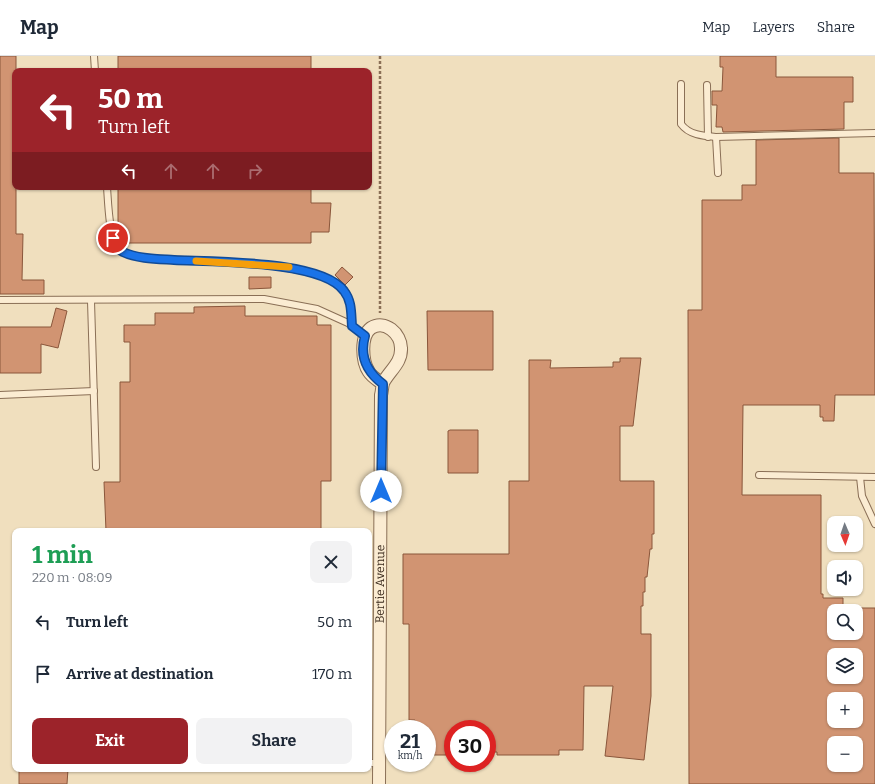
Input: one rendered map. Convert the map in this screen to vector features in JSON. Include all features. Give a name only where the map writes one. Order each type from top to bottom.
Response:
[{"type":"street","points":[[380,326],[388,327],[395,332],[400,340],[401,349],[397,364],[383,384],[369,372],[366,366],[363,343],[365,336],[372,328],[380,326]]},
{"type":"street","name":"Bertie Avenue","points":[[379,784],[374,763],[381,403],[383,384]]},
{"type":"lane","points":[[94,56],[95,68]]},
{"type":"lane","points":[[681,84],[681,124],[692,133],[708,137],[875,133]]},
{"type":"lane","points":[[707,85],[708,137]]},
{"type":"lane","points":[[716,137],[718,173]]},
{"type":"lane","points":[[107,190],[114,242],[124,252],[161,259],[287,267],[319,274],[339,285],[345,291],[350,302],[352,326]]},
{"type":"lane","points":[[0,300],[91,301],[264,299],[317,309],[335,316],[365,336]]},
{"type":"lane","points":[[91,301],[96,467]]},
{"type":"lane","points":[[0,395],[94,392]]},
{"type":"lane","points":[[759,475],[875,477]]},
{"type":"lane","points":[[860,477],[862,496],[875,524]]},
{"type":"path","points":[[380,56],[380,326]]},
{"type":"building","points":[[0,56],[16,56],[16,68],[12,68],[12,190],[16,190],[16,234],[23,234],[22,280],[44,280],[44,294],[0,294]]},
{"type":"building","points":[[118,56],[311,56],[311,68],[118,68]]},
{"type":"building","points":[[720,56],[776,56],[776,77],[853,77],[853,102],[844,102],[844,129],[723,132],[722,127],[716,127],[717,105],[712,105],[712,91],[722,91],[723,67],[720,67]]},
{"type":"building","points":[[839,138],[839,173],[874,173],[875,395],[835,395],[834,421],[823,421],[823,417],[820,417],[820,405],[743,405],[742,495],[821,495],[821,594],[823,594],[823,598],[843,598],[843,604],[827,604],[827,640],[863,640],[863,608],[875,608],[875,784],[689,784],[688,310],[702,310],[702,200],[742,200],[742,185],[756,185],[756,140]]},
{"type":"building","points":[[118,190],[311,190],[311,203],[331,203],[329,232],[311,232],[311,243],[120,243],[118,238]]},
{"type":"building","points":[[342,267],[353,277],[345,285],[335,275]]},
{"type":"building","points":[[249,277],[271,277],[271,288],[249,289]]},
{"type":"building","points":[[245,306],[245,316],[317,316],[317,325],[331,325],[331,481],[321,481],[321,528],[106,528],[104,482],[120,482],[120,382],[130,382],[130,342],[124,342],[124,325],[155,325],[155,313],[194,313],[194,307]]},
{"type":"building","points":[[56,308],[67,311],[58,348],[41,344],[41,373],[0,373],[0,327],[51,327]]},
{"type":"building","points":[[427,311],[493,311],[493,370],[428,370]]},
{"type":"building","points":[[620,358],[641,358],[633,426],[620,426],[620,481],[654,481],[654,534],[652,534],[652,549],[650,549],[647,577],[645,577],[643,606],[641,606],[641,634],[651,634],[651,696],[644,760],[605,756],[613,686],[584,686],[583,750],[559,750],[559,755],[497,755],[496,720],[444,720],[444,755],[436,755],[436,720],[409,720],[409,624],[403,624],[403,554],[509,554],[509,481],[529,481],[529,360],[551,360],[550,368],[613,367],[613,362],[620,362]]},
{"type":"building","points":[[478,430],[478,473],[448,473],[448,431]]},
{"type":"building","points":[[19,772],[68,772],[67,784],[19,784]]},
{"type":"slow traffic","points":[[196,261],[289,267]]},
{"type":"route","points":[[113,238],[120,250],[132,255],[146,258],[287,267],[319,274],[339,285],[345,291],[350,302],[352,310],[352,326],[365,336],[363,343],[366,366],[374,378],[383,384],[381,396],[381,491]]}]
